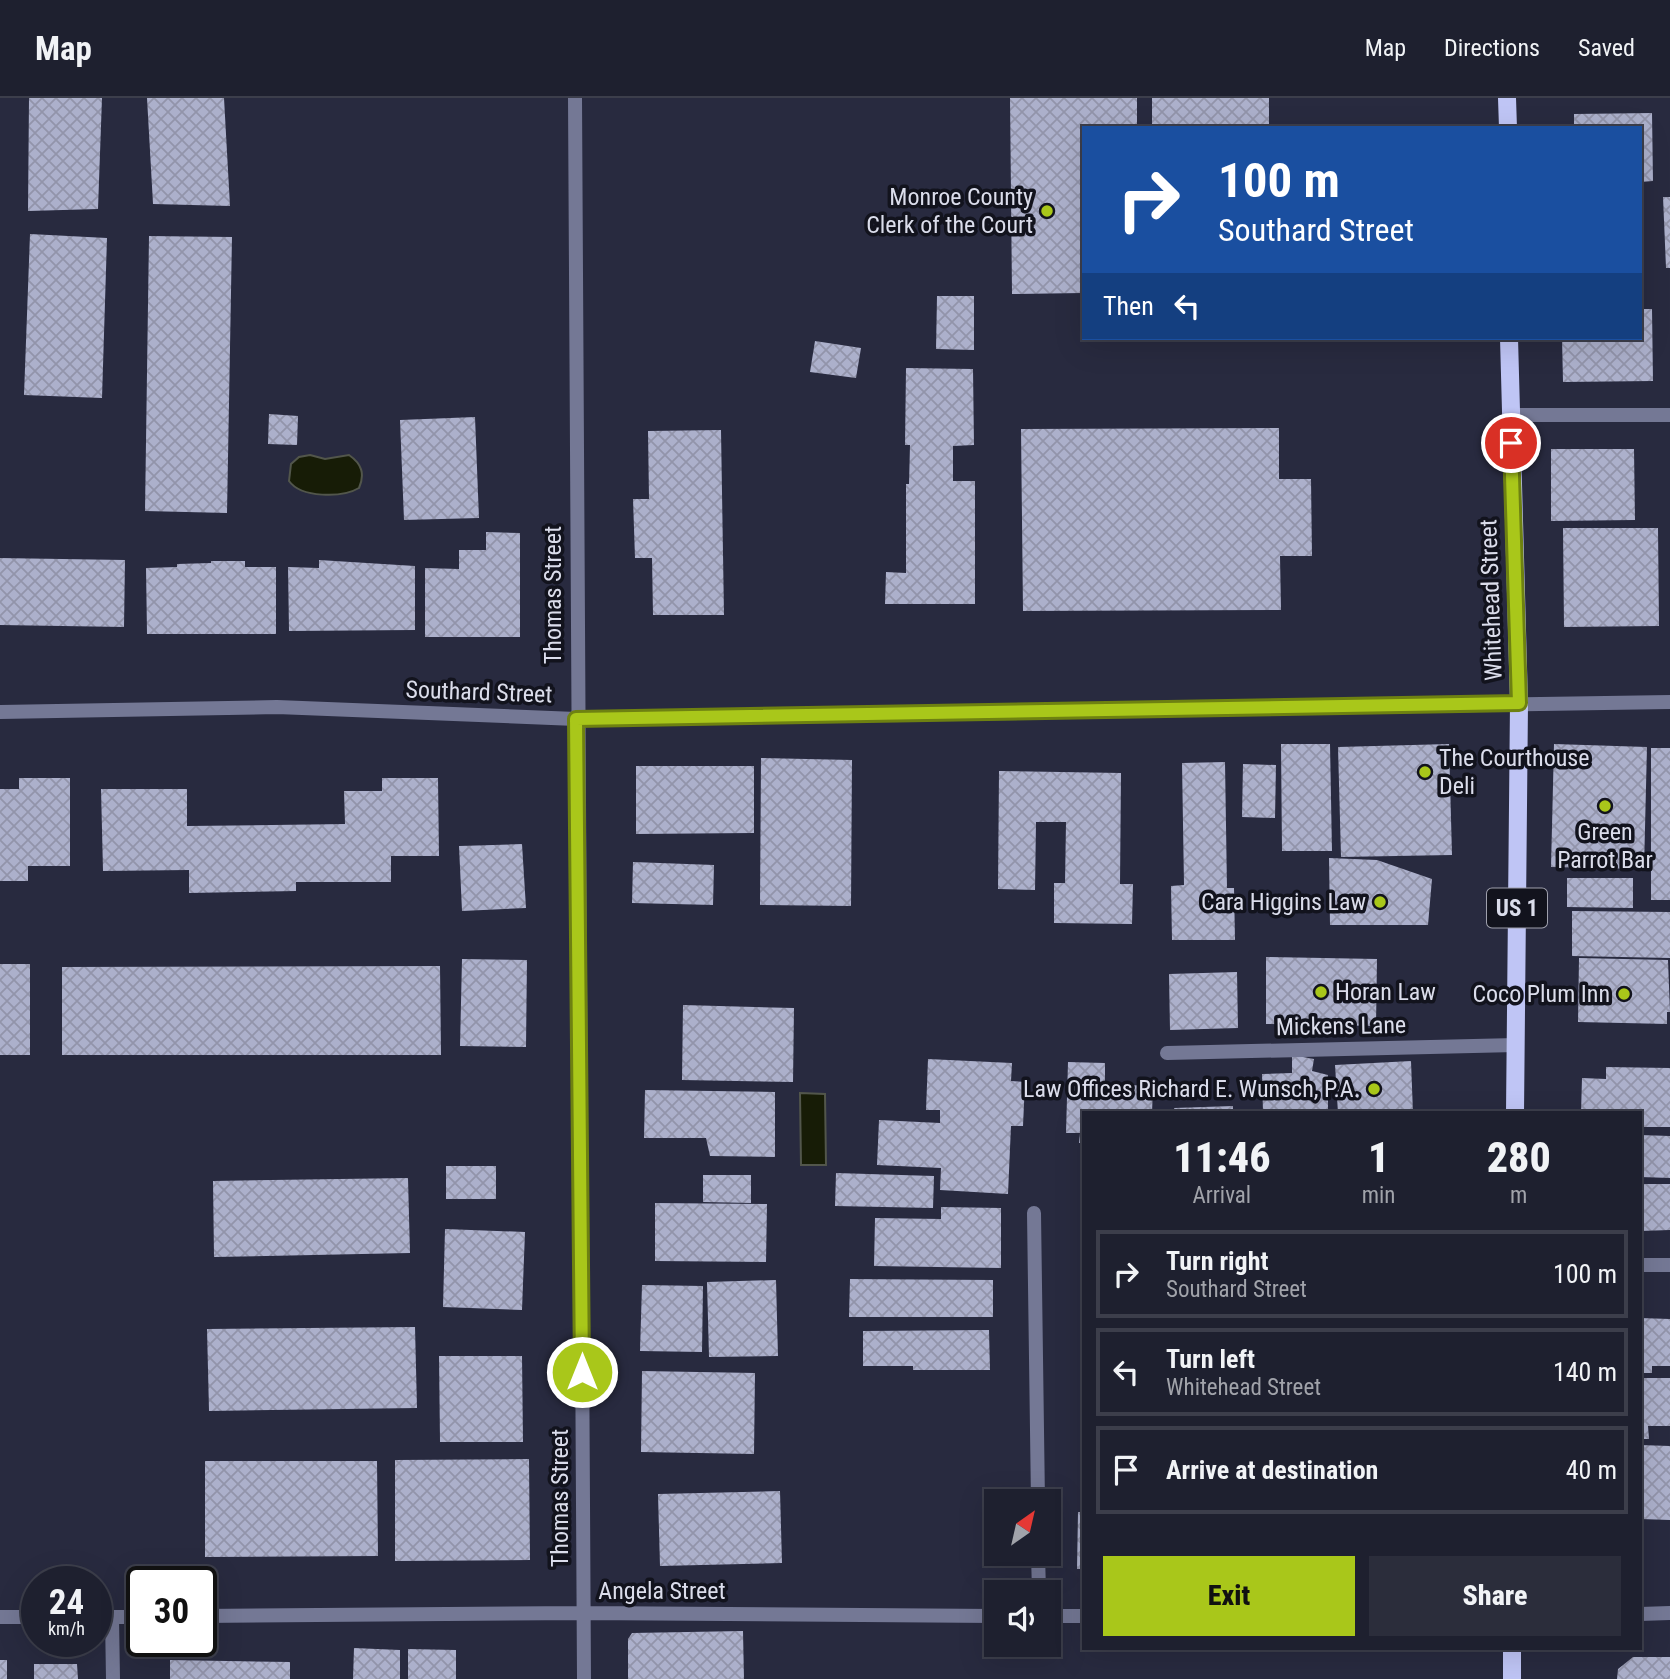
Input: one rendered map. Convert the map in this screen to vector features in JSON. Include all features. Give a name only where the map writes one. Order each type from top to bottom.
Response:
[{"type":"main road","points":[[1507,98],[1508,126]]},
{"type":"main road","name":"Whitehead Street","points":[[1509,340],[1519,703],[1515,1111]]},
{"type":"main road","points":[[1511,1679],[1512,1650]]},
{"type":"street","name":"Thomas Street","points":[[575,98],[576,719],[584,1679]]},
{"type":"street","points":[[1510,415],[1670,415]]},
{"type":"street","name":"Southard Street","points":[[0,712],[277,707],[576,719],[1670,702]]},
{"type":"street","name":"Mickens Lane","points":[[1167,1053],[1516,1045]]},
{"type":"street","points":[[1034,1213],[1038,1489]]},
{"type":"street","points":[[1642,1265],[1670,1265]]},
{"type":"street","points":[[1642,1614],[1670,1613]]},
{"type":"street","name":"Angela Street","points":[[217,1616],[984,1616]]},
{"type":"street","points":[[1061,1616],[1082,1616]]},
{"type":"street","points":[[0,1617],[21,1617]]},
{"type":"street","points":[[113,1679],[112,1617],[126,1617]]},
{"type":"shaded area","points":[[310,455],[325,459],[349,455],[361,470],[359,488],[343,494],[322,495],[295,487],[289,481],[291,464],[299,457]]},
{"type":"shaded area","points":[[800,1093],[825,1094],[826,1165],[801,1165]]},
{"type":"building","points":[[29,98],[102,98],[98,209],[28,211]]},
{"type":"building","points":[[147,98],[224,98],[230,206],[153,204]]},
{"type":"building","name":"Monroe County Clerk of the Court","points":[[1010,98],[1137,98],[1137,126],[1082,126],[1082,293],[1012,294]]},
{"type":"building","points":[[1152,98],[1269,98],[1269,126],[1152,126]]},
{"type":"building","points":[[1652,113],[1653,181],[1642,182],[1642,126],[1574,126],[1574,114]]},
{"type":"building","points":[[1663,197],[1670,197],[1670,268],[1666,268]]},
{"type":"building","points":[[30,234],[107,238],[102,398],[24,395]]},
{"type":"building","points":[[149,236],[232,237],[227,513],[145,511]]},
{"type":"building","points":[[937,296],[974,296],[974,350],[936,349]]},
{"type":"building","points":[[1642,309],[1652,309],[1653,381],[1563,382],[1562,340],[1642,340]]},
{"type":"building","points":[[815,341],[861,348],[856,378],[810,372]]},
{"type":"building","points":[[906,368],[973,369],[974,445],[953,446],[953,481],[975,481],[975,604],[885,604],[886,572],[906,573],[906,484],[909,484],[910,445],[905,445]]},
{"type":"building","points":[[269,414],[298,416],[297,445],[268,444]]},
{"type":"building","points":[[475,417],[479,518],[404,520],[400,420]]},
{"type":"building","points":[[1279,428],[1279,479],[1311,479],[1312,556],[1280,556],[1281,610],[1023,611],[1021,429]]},
{"type":"building","points":[[721,430],[724,615],[653,615],[652,558],[635,558],[633,499],[649,499],[648,431]]},
{"type":"building","points":[[1551,449],[1634,449],[1635,520],[1551,521]]},
{"type":"building","points":[[1563,528],[1658,528],[1659,626],[1564,627]]},
{"type":"building","points":[[486,532],[520,533],[520,637],[425,637],[425,568],[459,569],[459,550],[486,550]]},
{"type":"building","points":[[0,558],[125,560],[124,627],[0,625]]},
{"type":"building","points":[[319,560],[415,566],[415,630],[289,631],[288,567],[319,568]]},
{"type":"building","points":[[245,561],[245,567],[276,567],[276,634],[147,634],[146,568],[177,567],[177,564]]},
{"type":"building","points":[[1281,744],[1330,744],[1332,851],[1282,851]]},
{"type":"building","points":[[1449,744],[1452,855],[1341,857],[1338,747]]},
{"type":"building","points":[[1554,744],[1647,747],[1644,869],[1551,867]]},
{"type":"building","points":[[1651,748],[1670,748],[1670,900],[1651,900]]},
{"type":"building","points":[[761,758],[852,760],[851,906],[760,905]]},
{"type":"building","points":[[1225,762],[1227,888],[1234,888],[1235,940],[1172,940],[1171,886],[1184,885],[1182,763]]},
{"type":"building","points":[[1243,764],[1276,765],[1275,818],[1242,817]]},
{"type":"building","points":[[636,766],[754,766],[754,833],[636,834]]},
{"type":"building","points":[[999,771],[1121,773],[1120,884],[1133,884],[1132,924],[1054,923],[1054,883],[1065,883],[1066,822],[1036,822],[1035,890],[998,889]]},
{"type":"building","points":[[19,778],[70,778],[70,866],[28,866],[28,881],[0,881],[0,789],[19,789]]},
{"type":"building","points":[[382,778],[438,778],[439,856],[391,856],[391,882],[296,882],[296,891],[189,893],[189,870],[103,871],[101,789],[187,789],[187,826],[345,824],[344,791],[382,791]]},
{"type":"building","points":[[522,844],[526,908],[462,911],[459,846]]},
{"type":"building","name":"Cara Higgins Law","points":[[1329,858],[1377,860],[1432,879],[1428,925],[1330,925]]},
{"type":"building","points":[[633,862],[714,865],[713,905],[632,903]]},
{"type":"building","points":[[1567,878],[1633,878],[1633,908],[1567,907]]},
{"type":"building","points":[[1572,911],[1670,912],[1670,958],[1572,956]]},
{"type":"building","name":"Horan Law","points":[[1266,957],[1377,959],[1376,1026],[1266,1024]]},
{"type":"building","name":"Coco Plum Inn","points":[[1579,958],[1668,960],[1670,1012],[1667,1012],[1667,1024],[1578,1022]]},
{"type":"building","points":[[462,959],[527,960],[526,1047],[460,1046]]},
{"type":"building","points":[[0,964],[30,964],[30,1055],[0,1055]]},
{"type":"building","points":[[440,966],[441,1055],[62,1055],[62,967]]},
{"type":"building","points":[[1237,972],[1238,1028],[1170,1030],[1169,974]]},
{"type":"building","points":[[683,1005],[794,1008],[793,1082],[682,1080]]},
{"type":"building","points":[[1292,1055],[1314,1059],[1312,1071],[1328,1075],[1328,1111],[1263,1111],[1262,1074],[1292,1073]]},
{"type":"building","points":[[928,1059],[1012,1063],[1011,1081],[1025,1082],[1023,1126],[1011,1126],[1008,1194],[940,1190],[941,1168],[877,1165],[879,1120],[940,1123],[940,1110],[926,1110]]},
{"type":"building","name":"Law Offices Richard E. Wunsch, P.A.","points":[[1411,1061],[1413,1111],[1338,1111],[1335,1065]]},
{"type":"building","points":[[1068,1062],[1105,1063],[1105,1084],[1153,1086],[1152,1111],[1082,1111],[1082,1143],[1079,1143],[1080,1133],[1066,1133]]},
{"type":"building","points":[[1606,1067],[1670,1068],[1670,1127],[1642,1127],[1642,1111],[1581,1111],[1582,1078],[1606,1079]]},
{"type":"building","points":[[645,1090],[775,1092],[775,1157],[710,1156],[706,1138],[644,1138]]},
{"type":"building","points":[[1233,1106],[1233,1111],[1175,1111],[1174,1108]]},
{"type":"building","points":[[1642,1135],[1670,1136],[1670,1178],[1642,1177]]},
{"type":"building","points":[[446,1166],[496,1166],[496,1199],[446,1199]]},
{"type":"building","points":[[836,1173],[934,1176],[933,1208],[835,1206]]},
{"type":"building","points":[[703,1175],[751,1175],[751,1203],[703,1202]]},
{"type":"building","points":[[408,1178],[410,1253],[214,1257],[213,1181]]},
{"type":"building","points":[[1642,1184],[1670,1184],[1670,1230],[1642,1231]]},
{"type":"building","points":[[655,1203],[767,1204],[766,1262],[655,1261]]},
{"type":"building","points":[[941,1207],[1001,1208],[1001,1268],[874,1266],[875,1218],[941,1219]]},
{"type":"building","points":[[445,1229],[525,1232],[522,1310],[443,1307]]},
{"type":"building","points":[[850,1279],[993,1280],[993,1317],[849,1317]]},
{"type":"building","points":[[776,1280],[778,1356],[709,1357],[707,1282]]},
{"type":"building","points":[[642,1285],[703,1286],[702,1352],[640,1351]]},
{"type":"building","points":[[1642,1318],[1670,1319],[1670,1366],[1652,1366],[1652,1373],[1642,1373]]},
{"type":"building","points":[[415,1327],[417,1408],[209,1411],[207,1329]]},
{"type":"building","points":[[989,1330],[990,1370],[913,1370],[913,1366],[863,1366],[863,1331]]},
{"type":"building","points":[[439,1356],[522,1356],[523,1442],[440,1442]]},
{"type":"building","points":[[642,1371],[755,1373],[754,1454],[641,1452]]},
{"type":"building","points":[[1642,1378],[1670,1378],[1670,1426],[1648,1426],[1649,1439],[1642,1439]]},
{"type":"building","points":[[1642,1445],[1670,1446],[1670,1520],[1642,1519]]},
{"type":"building","points":[[529,1459],[530,1560],[395,1561],[395,1460]]},
{"type":"building","points":[[205,1461],[377,1461],[378,1556],[205,1557]]},
{"type":"building","points":[[780,1491],[782,1563],[660,1566],[658,1494]]},
{"type":"building","points":[[1078,1512],[1082,1512],[1082,1569],[1077,1569]]},
{"type":"building","points":[[743,1631],[744,1679],[628,1679],[628,1639],[632,1633]]},
{"type":"building","points":[[354,1648],[400,1650],[400,1679],[353,1679]]},
{"type":"building","points":[[408,1649],[456,1650],[456,1679],[408,1679]]},
{"type":"building","points":[[1633,1657],[1670,1657],[1670,1679],[1617,1679],[1618,1669]]},
{"type":"building","points":[[0,1660],[7,1660],[7,1679],[0,1679]]},
{"type":"building","points":[[170,1660],[290,1662],[290,1679],[170,1679]]},
{"type":"building","points":[[34,1664],[77,1664],[78,1679],[34,1679]]},
{"type":"place","name":"Monroe County Clerk of the Court","points":[[1047,211]]},
{"type":"place","name":"The Courthouse Deli","points":[[1425,772]]},
{"type":"place","name":"Green Parrot Bar","points":[[1605,806]]},
{"type":"place","name":"Cara Higgins Law","points":[[1380,902]]},
{"type":"place","name":"Horan Law","points":[[1321,992]]},
{"type":"place","name":"Coco Plum Inn","points":[[1624,994]]},
{"type":"place","name":"Law Offices Richard E. Wunsch, P.A.","points":[[1374,1089]]},
{"type":"route","points":[[582,1372],[576,719],[1466,706],[1519,703],[1511,443]]}]
